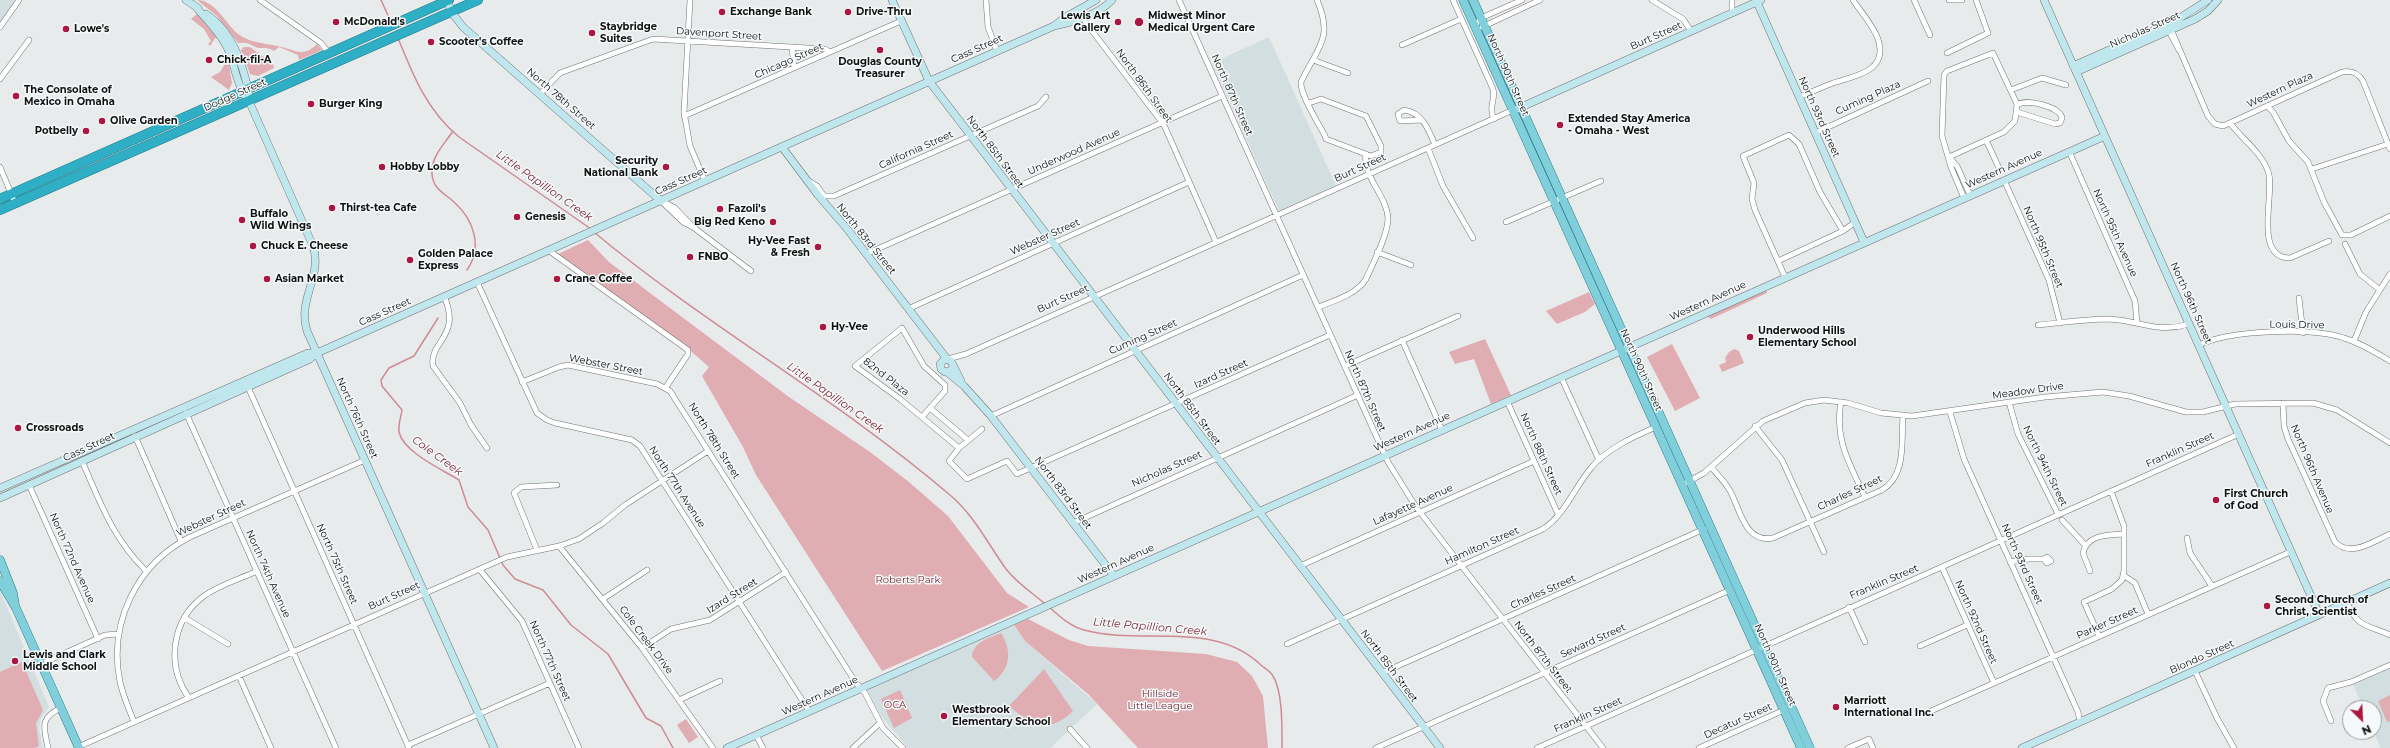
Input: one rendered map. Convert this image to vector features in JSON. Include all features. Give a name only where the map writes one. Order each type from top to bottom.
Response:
[{"type":"highway","name":"Dodge Street","points":[[0,199],[447,0]]},
{"type":"highway","name":"Dodge Street","points":[[0,210],[409,29],[478,0]]},
{"type":"main road","name":"North 90th Street","points":[[1463,0],[1517,108]]},
{"type":"main road","name":"North 90th Street","points":[[1473,0],[1517,108],[1760,648],[1784,710],[1801,748]]},
{"type":"main road","name":"North 90th Street","points":[[1625,348],[1656,427],[1686,483]]},
{"type":"main road","name":"North 90th Street","points":[[1707,529],[1730,590],[1810,748]]},
{"type":"main road","points":[[0,560],[14,592],[16,608]]},
{"type":"main road","points":[[0,581],[16,608],[79,747]]},
{"type":"street","points":[[0,27],[19,0]]},
{"type":"street","name":"North 76th Street","points":[[186,0],[194,6],[226,45],[315,252],[315,269],[304,303],[307,331],[494,748]]},
{"type":"street","points":[[260,0],[321,43],[329,53]]},
{"type":"street","points":[[447,0],[450,11]]},
{"type":"street","points":[[690,0],[684,116],[690,146],[705,181]]},
{"type":"street","name":"North 85th Street","points":[[892,0],[928,81],[1440,748]]},
{"type":"street","points":[[986,0],[988,27],[997,51]]},
{"type":"street","name":"Cass Street","points":[[1081,14],[1096,0]]},
{"type":"street","name":"Cass Street","points":[[0,488],[185,411],[248,387],[310,359],[317,353],[444,296],[1054,26],[1063,19],[1104,7],[1112,0]]},
{"type":"street","name":"North 87th Street","points":[[1179,0],[1385,455],[1420,512],[1603,748]]},
{"type":"street","points":[[1309,103],[1321,100],[1368,117],[1382,150],[1374,156],[1326,139],[1309,103],[1301,85],[1322,43],[1325,30],[1324,17],[1317,0]]},
{"type":"street","points":[[1453,0],[1493,89],[1494,97],[1491,106],[1494,119]]},
{"type":"street","points":[[1475,26],[1522,0]]},
{"type":"street","points":[[1483,22],[1540,0]]},
{"type":"street","points":[[1652,0],[1683,19],[1691,31]]},
{"type":"street","points":[[1732,0],[1732,13]]},
{"type":"street","points":[[1799,98],[1833,83],[1864,74],[1876,63],[1879,45],[1876,35],[1853,0]]},
{"type":"street","points":[[1914,0],[1930,35]]},
{"type":"street","points":[[1949,0],[1962,0]]},
{"type":"street","points":[[1948,53],[1988,33],[1976,0]]},
{"type":"street","name":"North 96th Street","points":[[2044,0],[2319,614]]},
{"type":"street","name":"Nicholas Street","points":[[2169,28],[2208,0]]},
{"type":"street","name":"Nicholas Street","points":[[2074,69],[2204,13],[2218,0]]},
{"type":"street","name":"Burt Street","points":[[945,364],[1758,1]]},
{"type":"street","name":"North 93rd Street","points":[[1758,1],[1799,98],[1864,242]]},
{"type":"street","name":"North 78th Street","points":[[450,11],[463,27],[661,200]]},
{"type":"street","name":"North 86th Street","points":[[1081,14],[1162,122],[1216,242]]},
{"type":"street","points":[[1402,45],[1461,19]]},
{"type":"street","name":"Chicago Street","points":[[684,116],[901,21]]},
{"type":"street","name":"Western Plaza","points":[[2169,28],[2208,116],[2214,124],[2223,126],[2342,72],[2354,72],[2363,81],[2389,146]]},
{"type":"street","name":"Davenport Street","points":[[540,94],[560,73],[653,39],[826,50],[830,52]]},
{"type":"street","points":[[0,80],[28,40]]},
{"type":"street","points":[[792,48],[794,68]]},
{"type":"street","points":[[1949,157],[2010,128],[2015,121],[2017,105],[1993,53],[1945,73],[1941,130],[1951,167],[1967,196]]},
{"type":"street","points":[[1313,60],[1348,72]]},
{"type":"street","points":[[2011,90],[2042,78],[2066,85]]},
{"type":"street","name":"Cuming Plaza","points":[[1815,133],[1833,123],[1928,81]]},
{"type":"street","name":"Underwood Avenue","points":[[866,254],[1222,96]]},
{"type":"street","name":"California Street","points":[[834,196],[1039,105],[1046,98]]},
{"type":"street","points":[[2017,105],[2025,101],[2030,102],[2057,110],[2062,118],[2060,123],[2052,124],[2017,112]]},
{"type":"street","points":[[2267,106],[2276,116],[2289,141],[2312,169],[2324,202],[2343,236],[2351,235],[2390,216]]},
{"type":"street","points":[[1421,120],[1429,129],[1435,145]]},
{"type":"street","points":[[2230,123],[2261,158],[2268,171],[2271,188],[2267,233],[2276,251],[2283,257],[2290,258],[2330,241]]},
{"type":"street","points":[[1785,277],[1752,204],[1754,183],[1743,156],[1789,135],[1793,136],[1799,144],[1820,192],[1843,231]]},
{"type":"street","name":"Western Avenue","points":[[727,748],[2105,136]]},
{"type":"street","points":[[1986,140],[1999,168]]},
{"type":"street","name":"North 83rd Street","points":[[782,146],[829,209],[866,254],[935,344],[945,364],[991,416],[1114,576]]},
{"type":"street","points":[[2312,169],[2389,146]]},
{"type":"street","points":[[1428,148],[1443,186],[1473,238]]},
{"type":"street","name":"North 95th Avenue","points":[[2069,151],[2135,301],[2137,323]]},
{"type":"street","points":[[1318,307],[1354,292],[1362,286],[1377,252],[1388,217],[1366,161],[1366,154]]},
{"type":"street","points":[[0,167],[15,203]]},
{"type":"street","points":[[807,180],[817,186],[824,196],[834,196]]},
{"type":"street","name":"North 95th Street","points":[[2004,180],[2049,280],[2060,323]]},
{"type":"street","points":[[1506,222],[1601,181]]},
{"type":"street","name":"Webster Street","points":[[908,309],[1189,182]]},
{"type":"street","points":[[829,209],[829,203],[834,196]]},
{"type":"street","points":[[661,200],[683,222],[693,227],[751,271]]},
{"type":"street","points":[[1778,261],[1843,231],[1855,222]]},
{"type":"street","points":[[2345,244],[2360,274],[2380,290]]},
{"type":"street","points":[[548,250],[688,350],[688,354],[666,387]]},
{"type":"street","points":[[1377,252],[1411,265]]},
{"type":"street","points":[[2354,341],[2366,312],[2390,274]]},
{"type":"street","name":"Cuming Street","points":[[991,416],[1303,275]]},
{"type":"street","name":"North 77th Avenue","points":[[477,282],[535,409],[542,418],[555,423],[635,442],[662,480],[809,711]]},
{"type":"street","points":[[444,296],[450,310],[450,321],[434,357],[433,366],[460,403],[471,425],[487,448]]},
{"type":"street","points":[[2299,298],[2303,333]]},
{"type":"street","points":[[1345,366],[1458,316]]},
{"type":"street","points":[[2038,325],[2108,320],[2137,323],[2165,329],[2189,324]]},
{"type":"street","name":"82nd Plaza","points":[[922,417],[945,391],[946,385],[924,366],[902,328],[855,366],[922,417],[959,448]]},
{"type":"street","name":"Louis Drive","points":[[2199,345],[2236,334],[2328,334],[2354,341],[2390,361]]},
{"type":"street","name":"Izard Street","points":[[1032,469],[1330,335]]},
{"type":"street","points":[[1402,340],[1442,430]]},
{"type":"street","name":"Cass Street","points":[[0,498],[82,461],[308,353],[317,353]]},
{"type":"street","name":"Burt Street","points":[[953,366],[966,354]]},
{"type":"street","points":[[935,375],[945,364],[953,366]]},
{"type":"street","name":"Webster Street","points":[[522,382],[559,367],[568,365],[666,387]]},
{"type":"street","name":"North 83rd Street","points":[[953,366],[964,386]]},
{"type":"street","points":[[1561,377],[1599,460]]},
{"type":"street","name":"North 75th Street","points":[[248,387],[408,746]]},
{"type":"street","name":"North 78th Street","points":[[666,387],[673,395],[861,688],[880,723],[902,748]]},
{"type":"street","name":"Meadow Drive","points":[[1686,483],[1711,467],[1763,420],[1805,403],[1824,400],[1841,402],[1881,413],[1903,416],[1924,416],[2009,402],[2103,392],[2129,396],[2186,412],[2202,412],[2225,405],[2313,403],[2331,407],[2390,443]]},
{"type":"street","name":"Nicholas Street","points":[[1073,523],[1358,395]]},
{"type":"street","name":"North 88th Street","points":[[1507,401],[1558,514]]},
{"type":"street","points":[[1841,402],[1838,421],[1840,438],[1865,497]]},
{"type":"street","name":"North 94th Street","points":[[2009,402],[2018,434],[2058,514]]},
{"type":"street","name":"North 96th Avenue","points":[[2282,403],[2284,426],[2288,439],[2333,539],[2343,548],[2352,550],[2390,534]]},
{"type":"street","points":[[930,408],[968,440]]},
{"type":"street","name":"North 74th Avenue","points":[[185,411],[336,748]]},
{"type":"street","name":"North 93rd Street","points":[[1950,412],[1960,447],[2000,540],[2078,712],[2080,722]]},
{"type":"street","name":"Charles Street","points":[[1711,467],[1729,488],[1751,533],[1764,539],[1774,538],[1887,486],[1898,472],[1903,416]]},
{"type":"street","points":[[1755,426],[1782,460],[1824,552]]},
{"type":"street","name":"Hamilton Street","points":[[1287,644],[1543,529],[1558,514],[1590,469],[1599,460],[1635,437],[1656,427]]},
{"type":"street","points":[[982,429],[959,448],[949,461],[967,479],[1007,461],[1017,474],[1032,469]]},
{"type":"street","name":"Franklin Street","points":[[1537,748],[1849,607],[2239,434]]},
{"type":"street","points":[[135,436],[181,541]]},
{"type":"street","name":"Burt Street","points":[[79,747],[494,563],[537,550],[560,546],[579,539],[595,530],[625,505],[708,451]]},
{"type":"street","name":"Webster Street","points":[[118,634],[132,593],[146,571],[162,554],[181,541],[365,460]]},
{"type":"street","points":[[82,461],[116,535],[131,555],[146,571]]},
{"type":"street","name":"Lafayette Avenue","points":[[1300,566],[1534,461]]},
{"type":"street","name":"North 72nd Avenue","points":[[29,485],[98,638]]},
{"type":"street","points":[[537,550],[514,493],[521,487],[557,485]]},
{"type":"street","points":[[2099,636],[2084,602],[2117,586],[2123,575],[2123,519],[2111,491]]},
{"type":"street","points":[[2062,520],[2086,546]]},
{"type":"street","name":"Charles Street","points":[[1382,673],[1707,529]]},
{"type":"street","points":[[2090,572],[2083,553],[2086,546],[2100,536],[2124,534]]},
{"type":"street","points":[[2187,538],[2190,553],[2212,586]]},
{"type":"street","name":"Cole Creek Drive","points":[[560,546],[642,648],[713,748]]},
{"type":"street","name":"Parker Street","points":[[1931,711],[2290,552]]},
{"type":"street","points":[[2010,562],[2029,559],[2044,559]]},
{"type":"street","name":"North 92nd Street","points":[[1942,567],[1994,683]]},
{"type":"street","name":"North 77th Street","points":[[480,570],[522,621],[579,748]]},
{"type":"street","points":[[603,599],[647,570]]},
{"type":"street","points":[[189,698],[179,677],[175,661],[176,640],[185,618],[194,605],[206,595],[257,571]]},
{"type":"street","name":"Izard Street","points":[[642,648],[671,629],[705,623],[786,572]]},
{"type":"street","points":[[2123,575],[2135,583],[2148,614]]},
{"type":"street","name":"Blondo Street","points":[[2022,748],[2390,583]]},
{"type":"street","name":"Seward Street","points":[[1376,748],[1730,590]]},
{"type":"street","points":[[2347,602],[2358,622],[2390,635]]},
{"type":"street","points":[[1849,607],[1865,642]]},
{"type":"street","points":[[185,618],[228,644]]},
{"type":"street","points":[[1920,646],[1968,625]]},
{"type":"street","points":[[41,664],[98,638],[109,634],[118,634],[119,676],[122,693],[134,722]]},
{"type":"street","points":[[2331,721],[2323,701],[2328,688],[2351,682],[2390,665]]},
{"type":"street","points":[[2195,671],[2217,718],[2234,748]]},
{"type":"street","points":[[239,676],[271,748]]},
{"type":"street","points":[[679,700],[720,681]]},
{"type":"street","points":[[408,746],[550,683]]},
{"type":"street","points":[[48,748],[44,731],[45,723],[50,714],[61,708]]},
{"type":"street","name":"Decatur Street","points":[[1699,748],[1784,710]]},
{"type":"street","points":[[853,748],[880,723]]},
{"type":"street","points":[[1070,729],[1087,748]]},
{"type":"street","points":[[756,735],[763,748]]},
{"type":"street","points":[[1848,748],[1869,739],[1873,748]]},
{"type":"shaded area","points":[[0,0],[15,0],[0,23]]},
{"type":"shaded area","points":[[1269,37],[1336,186],[1279,211],[1212,63]]},
{"type":"shaded area","name":"Lewis and Clark Middle School","points":[[0,591],[49,707],[41,718],[39,728],[43,748],[0,748]]},
{"type":"shaded area","points":[[1013,625],[1025,641],[1097,704],[1050,748],[908,748],[881,716],[868,691],[870,688]]},
{"type":"shaded area","points":[[2390,667],[2390,748],[2381,748],[2378,740],[2382,740],[2382,700],[2360,700],[2353,684]]},
{"type":"green space","points":[[197,0],[203,1],[215,8],[238,34],[249,40],[282,47],[300,52],[308,51],[317,44],[322,50],[299,60],[298,55],[279,47],[274,51],[268,48],[258,48],[246,43],[238,43],[217,16]]},
{"type":"green space","points":[[197,14],[216,37],[210,46],[208,44],[211,41],[204,29],[191,19]]},
{"type":"green space","points":[[244,47],[250,47],[273,64],[274,68],[258,76],[250,74],[241,50]]},
{"type":"green space","points":[[225,64],[229,65],[232,83],[229,90],[211,77],[220,72]]},
{"type":"green space","name":"Roberts Park","points":[[588,240],[609,262],[670,308],[789,397],[870,452],[909,482],[948,516],[1007,593],[1029,607],[882,671],[756,475],[743,447],[702,376],[709,367],[686,347],[556,255]]},
{"type":"green space","points":[[1766,290],[1767,293],[1711,319],[1708,317],[1709,314]]},
{"type":"green space","points":[[1589,292],[1595,304],[1585,312],[1557,324],[1546,311]]},
{"type":"green space","points":[[1485,339],[1511,395],[1491,404],[1474,359],[1455,364],[1449,352]]},
{"type":"green space","points":[[1672,344],[1700,398],[1675,411],[1647,357]]},
{"type":"green space","points":[[1734,349],[1739,351],[1744,363],[1722,372],[1719,365],[1726,362],[1725,358],[1729,352]]},
{"type":"green space","name":"Hillside Little League","points":[[1028,619],[1069,640],[1088,646],[1206,654],[1237,662],[1252,676],[1263,696],[1268,748],[1138,748],[1088,694],[1025,641],[1014,625]]},
{"type":"green space","points":[[1001,633],[1007,646],[1008,659],[1004,671],[994,681],[972,657],[978,644]]},
{"type":"green space","name":"Lewis and Clark Middle School","points":[[22,662],[43,710],[36,723],[39,746],[35,748],[0,748],[0,672]]},
{"type":"green space","points":[[1044,669],[1073,711],[1056,723],[1040,725],[1025,718],[1009,706]]},
{"type":"green space","name":"OCA","points":[[900,690],[912,718],[894,728],[881,699]]},
{"type":"green space","points":[[2390,695],[2390,721],[2387,722],[2382,710],[2382,700],[2380,700]]},
{"type":"green space","points":[[686,719],[698,737],[689,743],[677,725]]},
{"type":"waterway","name":"Little Papillion Creek","points":[[381,0],[391,22]]},
{"type":"waterway","name":"Little Papillion Creek","points":[[398,38],[422,92],[438,116],[448,127],[459,137],[591,229]]},
{"type":"waterway","name":"Cole Creek","points":[[453,131],[436,156],[432,168],[432,174],[434,183],[437,187],[461,209],[471,225],[474,234],[475,252],[467,270]]},
{"type":"waterway","name":"Little Papillion Creek","points":[[595,233],[682,300],[863,427],[950,495],[974,521],[1010,574],[1044,603]]},
{"type":"waterway","name":"Cole Creek","points":[[438,318],[414,356],[389,368],[381,380],[382,386],[402,410],[399,424],[399,432],[402,439],[408,447],[424,460],[459,480],[468,507],[488,530],[503,565],[515,579],[543,590],[571,625],[608,654],[646,718],[661,726],[673,748]]},
{"type":"waterway","name":"Little Papillion Creek","points":[[1049,607],[1069,623],[1084,630],[1130,636],[1177,636],[1200,638],[1223,643],[1243,652],[1270,672],[1276,683],[1279,691],[1281,711],[1282,748]]},
{"type":"place","name":"Exchange Bank","points":[[722,12]]},
{"type":"place","name":"Drive-Thru","points":[[848,12]]},
{"type":"place","name":"McDonald's","points":[[336,22]]},
{"type":"place","name":"Lewis Art Gallery","points":[[1118,22]]},
{"type":"place","name":"Midwest Minor Medical Urgent Care","points":[[1139,22]]},
{"type":"place","name":"Lowe's","points":[[66,29]]},
{"type":"place","name":"Staybridge Suites","points":[[592,33]]},
{"type":"place","name":"Scooter's Coffee","points":[[431,42]]},
{"type":"place","name":"Douglas County Treasurer","points":[[880,50]]},
{"type":"place","name":"Chick-fil-A","points":[[209,60]]},
{"type":"place","name":"The Consolate of Mexico in Omaha","points":[[16,96]]},
{"type":"place","name":"Burger King","points":[[311,104]]},
{"type":"place","name":"Olive Garden","points":[[102,121]]},
{"type":"place","name":"Extended Stay America - Omaha - West","points":[[1560,125]]},
{"type":"place","name":"Potbelly","points":[[86,131]]},
{"type":"place","name":"Hobby Lobby","points":[[382,167]]},
{"type":"place","name":"Security National Bank","points":[[666,167]]},
{"type":"place","name":"Thirst-tea Cafe","points":[[332,208]]},
{"type":"place","name":"Fazoli's","points":[[720,209]]},
{"type":"place","name":"Genesis","points":[[517,217]]},
{"type":"place","name":"Buffalo Wild Wings","points":[[242,220]]},
{"type":"place","name":"Big Red Keno","points":[[773,222]]},
{"type":"place","name":"Chuck E. Cheese","points":[[253,246]]},
{"type":"place","name":"Hy-Vee Fast & Fresh","points":[[818,247]]},
{"type":"place","name":"FNBO","points":[[690,257]]},
{"type":"place","name":"Golden Palace Express","points":[[410,260]]},
{"type":"place","name":"Asian Market","points":[[267,279]]},
{"type":"place","name":"Crane Coffee","points":[[557,279]]},
{"type":"place","name":"Hy-Vee","points":[[823,327]]},
{"type":"place","name":"Underwood Hills Elementary School","points":[[1750,337]]},
{"type":"place","name":"Crossroads","points":[[18,428]]},
{"type":"place","name":"First Church of God","points":[[2216,500]]},
{"type":"place","name":"Second Church of Christ, Scientist","points":[[2267,606]]},
{"type":"place","name":"Lewis and Clark Middle School","points":[[15,661]]},
{"type":"place","name":"Marriott International Inc.","points":[[1836,707]]},
{"type":"place","name":"Westbrook Elementary School","points":[[944,716]]}]
